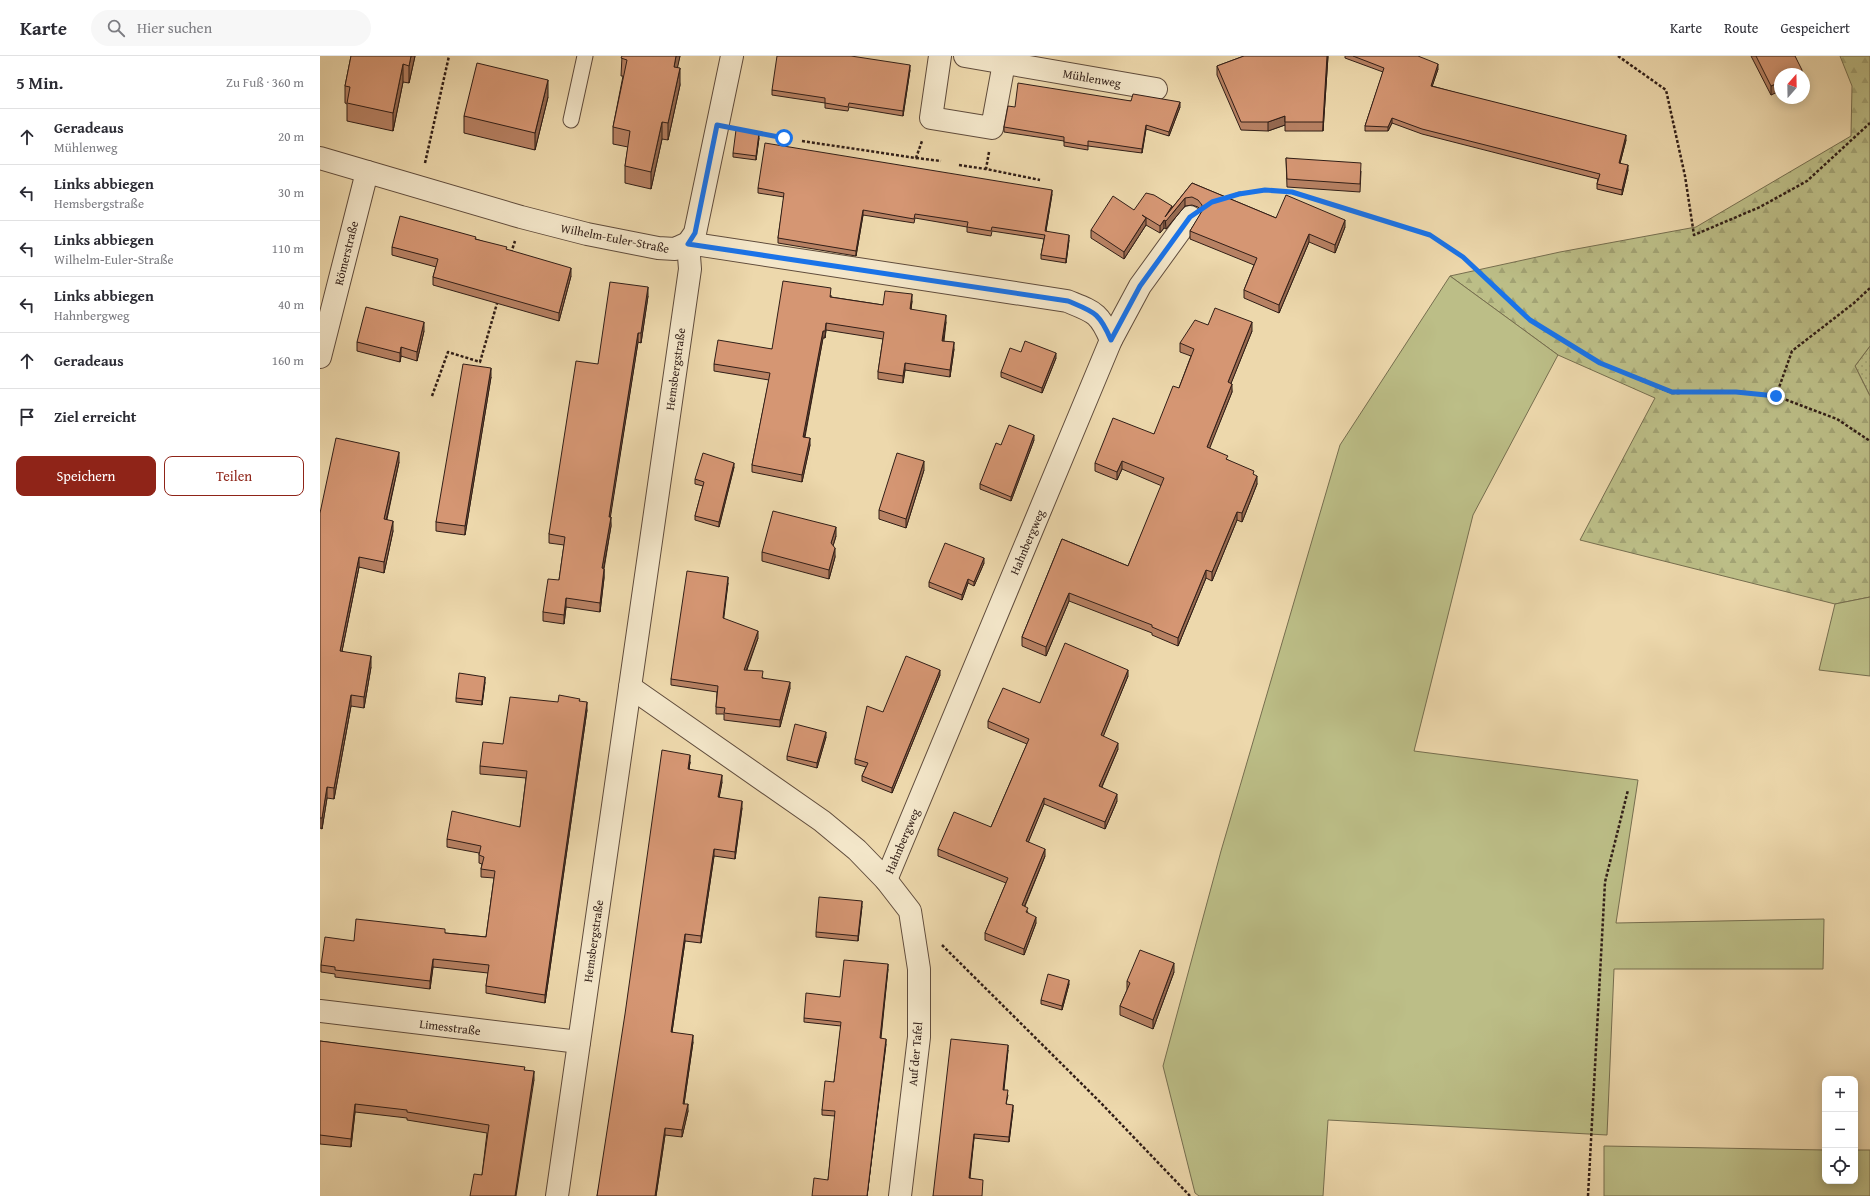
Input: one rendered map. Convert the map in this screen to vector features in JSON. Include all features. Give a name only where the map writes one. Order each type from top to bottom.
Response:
[{"type":"street","name":"Hemsbergstraße","points":[[557,1196],[690,269],[688,244],[695,233],[732,56]]},
{"type":"street","points":[[940,56],[931,118],[992,128],[1004,63]]},
{"type":"street","name":"Mühlenweg","points":[[965,56],[1156,89]]},
{"type":"street","name":"Wilhelm-Euler-Straße","points":[[320,158],[521,217],[587,234],[658,248],[675,249],[688,244],[1068,301],[1091,311],[1103,322],[1111,340]]},
{"type":"street","name":"Römerstraße","points":[[320,357],[367,172]]},
{"type":"street","name":"Hahnbergweg","points":[[886,880],[1111,340],[1140,286],[1190,217]]},
{"type":"street","points":[[630,687],[822,821],[858,850],[886,880]]},
{"type":"street","name":"Auf der Tafel","points":[[886,880],[910,912],[918,969],[919,1036],[900,1196]]},
{"type":"street","name":"Limesstraße","points":[[320,1011],[579,1042]]},
{"type":"lane","points":[[571,120],[585,56]]},
{"type":"path","points":[[419,186],[449,56]]},
{"type":"path","points":[[1618,56],[1666,90],[1685,176],[1694,235],[1760,207],[1808,181],[1870,123]]},
{"type":"path","points":[[916,158],[931,118]]},
{"type":"path","points":[[717,125],[784,138]]},
{"type":"path","points":[[986,169],[992,128]]},
{"type":"path","points":[[802,141],[941,162]]},
{"type":"path","points":[[959,165],[1040,180]]},
{"type":"path","points":[[1190,217],[1212,202],[1239,194],[1265,190],[1292,192],[1430,235],[1463,257],[1530,320],[1600,363],[1672,392],[1736,392],[1776,396],[1837,419],[1870,441]]},
{"type":"path","points":[[510,258],[521,217]]},
{"type":"path","points":[[1776,396],[1792,351],[1854,303],[1870,288]]},
{"type":"path","points":[[432,396],[448,352],[480,362],[499,295]]},
{"type":"path","points":[[1588,1196],[1605,882],[1628,790]]},
{"type":"path","points":[[940,944],[1100,1102],[1190,1196]]},
{"type":"green space","points":[[1840,56],[1870,56],[1870,346],[1855,366],[1870,396],[1870,597],[1835,604],[1580,540],[1655,398],[1558,355],[1450,276],[1560,252],[1696,227],[1851,136],[1852,86]]},
{"type":"green space","points":[[1450,276],[1558,355],[1473,515],[1414,751],[1638,780],[1616,923],[1824,919],[1823,969],[1614,969],[1607,1135],[1328,1120],[1323,1196],[1199,1196],[1195,1193],[1163,1066],[1221,851],[1340,445]]},
{"type":"green space","points":[[1870,346],[1870,396],[1855,366]]},
{"type":"green space","points":[[1870,597],[1870,676],[1819,670],[1835,604]]},
{"type":"green space","points":[[1604,1146],[1822,1150],[1822,1184],[1858,1184],[1858,1150],[1870,1150],[1870,1196],[1604,1196]]},
{"type":"building","points":[[351,56],[411,56],[409,66],[403,64],[393,113],[347,103],[350,87],[345,86]]},
{"type":"building","points":[[622,56],[676,56],[674,67],[680,68],[668,123],[662,122],[651,172],[625,166],[630,131],[613,127],[627,60],[621,58]]},
{"type":"building","points":[[777,56],[851,56],[910,65],[903,111],[849,103],[848,107],[825,103],[825,98],[772,90]]},
{"type":"building","points":[[1244,56],[1327,56],[1323,122],[1285,122],[1285,116],[1268,122],[1241,122],[1217,66]]},
{"type":"building","points":[[1353,56],[1418,56],[1438,64],[1431,86],[1626,135],[1619,163],[1628,165],[1622,190],[1597,184],[1600,174],[1422,129],[1392,118],[1388,127],[1365,126],[1384,68]]},
{"type":"building","points":[[1756,56],[1795,56],[1801,68],[1774,68],[1774,85],[1771,86]]},
{"type":"building","points":[[477,63],[548,80],[535,133],[464,116]]},
{"type":"building","points":[[1018,83],[1131,101],[1133,94],[1180,102],[1169,132],[1146,125],[1142,149],[1088,141],[1088,146],[1064,142],[1064,137],[1004,127],[1008,106],[1015,107]]},
{"type":"building","points":[[736,130],[759,133],[756,156],[733,153]]},
{"type":"building","points":[[765,143],[1052,190],[1045,231],[1069,235],[1066,259],[1041,255],[1045,235],[992,227],[991,231],[967,227],[968,222],[915,214],[914,219],[863,210],[856,251],[778,238],[784,193],[758,188]]},
{"type":"building","points":[[1286,158],[1361,163],[1360,184],[1287,179]]},
{"type":"building","points":[[1192,183],[1276,218],[1286,195],[1345,220],[1335,245],[1309,234],[1279,305],[1244,290],[1257,258],[1190,231],[1202,211],[1202,205],[1198,200],[1192,197],[1185,198],[1160,226],[1142,215],[1146,218],[1124,252],[1091,230],[1113,196],[1134,210],[1146,193],[1154,195],[1172,206],[1165,217]]},
{"type":"building","points":[[400,216],[476,237],[475,239],[507,247],[506,249],[571,268],[559,313],[433,277],[438,259],[392,247]]},
{"type":"building","points":[[783,281],[831,288],[830,297],[883,305],[885,291],[912,294],[910,309],[946,315],[942,341],[954,342],[950,370],[905,363],[903,376],[878,372],[884,332],[826,323],[825,331],[823,331],[803,437],[810,438],[802,475],[752,465],[770,373],[714,364],[718,340],[772,349]]},
{"type":"building","points":[[610,282],[648,287],[641,333],[638,333],[609,517],[611,517],[602,568],[604,569],[600,603],[566,598],[564,615],[543,612],[548,579],[559,580],[565,537],[549,534],[576,361],[598,364]]},
{"type":"building","points":[[366,307],[424,322],[417,352],[401,347],[400,353],[357,342]]},
{"type":"building","points":[[1215,308],[1252,322],[1228,382],[1232,384],[1207,447],[1228,456],[1226,459],[1254,471],[1253,474],[1257,476],[1242,513],[1237,512],[1212,572],[1206,570],[1178,638],[1152,627],[1152,625],[1069,593],[1046,647],[1022,637],[1062,539],[1128,566],[1164,478],[1122,461],[1117,472],[1095,463],[1113,418],[1154,434],[1173,386],[1179,388],[1194,349],[1180,343],[1195,320],[1208,325]]},
{"type":"building","points":[[1025,341],[1056,353],[1042,388],[1001,372],[1010,348],[1021,352]]},
{"type":"building","points":[[463,364],[491,368],[465,526],[436,522]]},
{"type":"building","points":[[1009,425],[1034,435],[1011,497],[980,484],[996,443],[1001,445]]},
{"type":"building","points":[[336,438],[399,452],[384,519],[393,521],[384,562],[359,557],[340,651],[371,656],[364,697],[351,695],[334,788],[327,787],[322,818],[320,818],[320,513]]},
{"type":"building","points":[[703,453],[734,463],[719,522],[695,516],[704,482],[695,479]]},
{"type":"building","points":[[897,453],[924,461],[906,519],[879,510]]},
{"type":"building","points":[[773,511],[836,527],[831,543],[835,548],[829,570],[762,552]]},
{"type":"building","points":[[945,543],[984,558],[974,582],[968,579],[962,595],[929,582]]},
{"type":"building","points":[[687,571],[728,577],[723,618],[758,631],[744,670],[763,671],[762,678],[790,682],[780,720],[724,713],[725,708],[716,707],[718,686],[671,679]]},
{"type":"building","points":[[1065,643],[1128,670],[1101,735],[1118,743],[1099,786],[1117,794],[1105,822],[1044,798],[1026,841],[1045,849],[1022,905],[1028,908],[1026,912],[1036,917],[1024,949],[985,933],[1008,878],[938,849],[954,812],[991,827],[1029,739],[988,721],[1003,688],[1040,703]]},
{"type":"building","points":[[906,656],[940,670],[892,788],[862,776],[868,763],[855,759],[867,706],[883,712]]},
{"type":"building","points":[[459,673],[485,677],[482,701],[456,698]]},
{"type":"building","points":[[559,695],[580,699],[579,701],[587,702],[545,995],[486,986],[489,965],[433,959],[430,981],[335,970],[335,967],[321,965],[325,937],[354,941],[356,919],[445,929],[445,933],[486,937],[495,871],[481,869],[484,857],[479,855],[481,846],[447,839],[452,811],[520,827],[527,771],[480,766],[483,742],[503,744],[510,697],[558,702]]},
{"type":"building","points":[[795,724],[826,732],[817,763],[787,756]]},
{"type":"building","points":[[662,750],[690,755],[688,769],[722,775],[718,797],[742,801],[735,852],[714,849],[701,936],[685,934],[671,1032],[693,1035],[683,1104],[688,1104],[682,1130],[665,1128],[655,1196],[597,1196],[625,1014]]},
{"type":"building","points":[[819,897],[862,901],[858,936],[816,932]]},
{"type":"building","points":[[1140,950],[1174,963],[1153,1020],[1120,1006],[1130,983],[1127,981]]},
{"type":"building","points":[[844,960],[888,964],[880,1038],[886,1039],[867,1196],[812,1196],[814,1178],[828,1180],[835,1111],[822,1110],[825,1081],[834,1082],[841,1022],[804,1018],[806,993],[840,997]]},
{"type":"building","points":[[1048,974],[1069,980],[1062,1006],[1041,1000]]},
{"type":"building","points":[[951,1039],[1008,1045],[1003,1090],[1008,1090],[1006,1104],[1013,1105],[1009,1137],[974,1134],[969,1178],[983,1180],[982,1196],[933,1196]]},
{"type":"building","points":[[320,1041],[525,1067],[524,1070],[534,1071],[515,1196],[470,1196],[474,1174],[482,1175],[489,1125],[407,1112],[407,1110],[355,1104],[351,1139],[320,1135]]},
{"type":"route","points":[[784,138],[717,125],[695,233],[688,244],[1068,301],[1091,311],[1103,322],[1111,340],[1140,286],[1190,217],[1212,202],[1239,194],[1265,190],[1292,192],[1430,235],[1463,257],[1530,320],[1600,363],[1672,392],[1736,392],[1776,396]]}]
